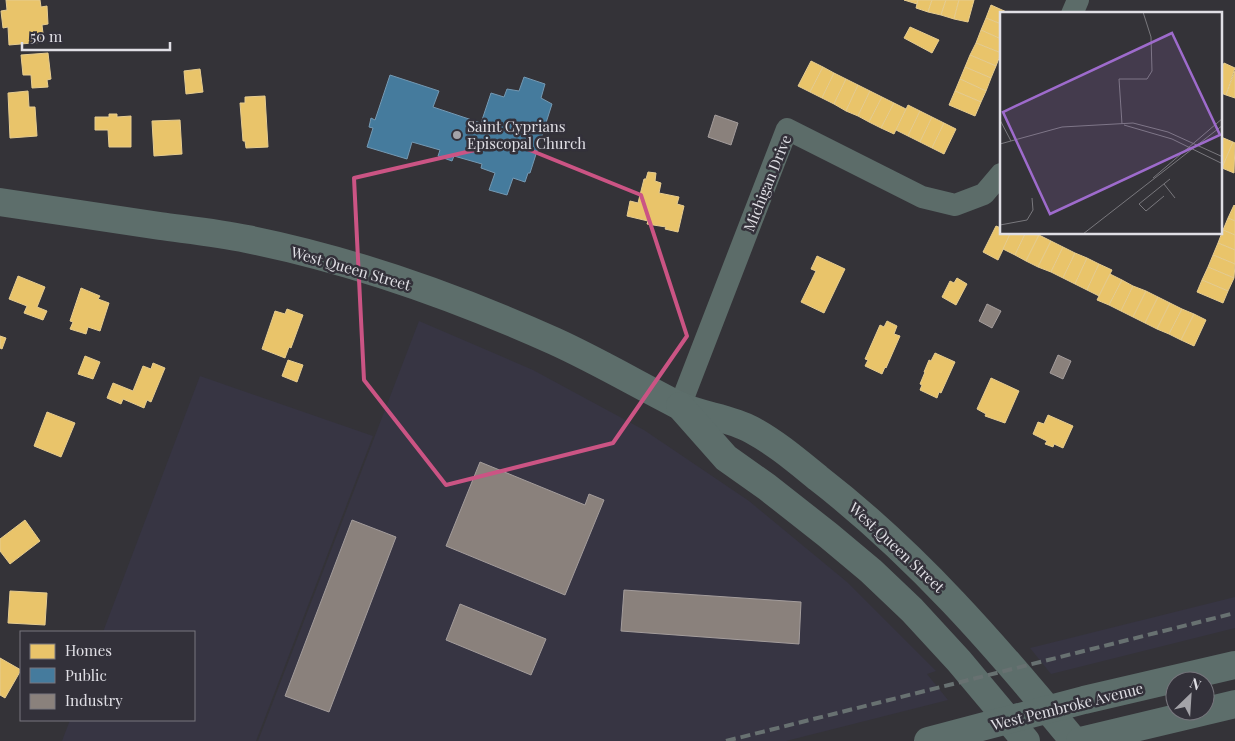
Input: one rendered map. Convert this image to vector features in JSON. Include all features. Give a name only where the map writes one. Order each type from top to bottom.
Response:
[{"type":"main road","name":"West Queen Street","points":[[0,202],[246,238],[311,254],[387,277],[465,304],[556,342],[620,373],[680,406],[750,429],[790,456],[847,500],[898,546],[954,602],[1015,669],[1074,741]]},
{"type":"main road","name":"West Queen Street","points":[[680,406],[726,458],[767,487],[828,535],[871,571],[912,610],[960,661],[1026,741]]},
{"type":"main road","name":"West Pembroke Avenue","points":[[928,741],[1235,665]]},
{"type":"main road","points":[[1080,741],[1235,704]]},
{"type":"street","points":[[1073,12],[1078,0]]},
{"type":"street","name":"Michigan Drive","points":[[680,406],[787,129],[922,197],[955,206],[984,194],[1000,175]]},
{"type":"highlighted area","points":[[510,142],[641,195],[687,336],[613,443],[446,485],[364,380],[354,178]]},
{"type":"shaded area","points":[[419,321],[533,370],[644,430],[749,501],[847,582],[936,671],[927,674],[948,700],[786,741],[258,741]]},
{"type":"shaded area","points":[[200,376],[373,436],[256,741],[62,741],[70,721],[195,721],[195,631],[103,631]]},
{"type":"shaded area","points":[[1235,597],[1235,628],[1051,674],[1030,648]]},
{"type":"building: Homes","points":[[6,0],[40,0],[41,7],[47,6],[48,24],[42,25],[44,42],[9,45],[8,27],[3,28],[1,11],[7,10]]},
{"type":"building: Homes","points":[[904,0],[918,0],[917,4]]},
{"type":"building: Homes","points":[[918,0],[932,0],[928,12],[916,8]]},
{"type":"building: Homes","points":[[932,0],[946,0],[941,15],[928,12]]},
{"type":"building: Homes","points":[[946,0],[959,0],[954,19],[941,15]]},
{"type":"building: Homes","points":[[959,0],[974,0],[968,22],[954,19]]},
{"type":"building: Homes","points":[[991,5],[1007,12],[1000,12],[1000,24],[986,18]]},
{"type":"building: Homes","points":[[986,18],[1000,24],[1000,39],[981,30]]},
{"type":"building: Homes","points":[[910,27],[939,40],[932,53],[904,38]]},
{"type":"building: Homes","points":[[981,30],[1000,39],[1000,53],[976,43]]},
{"type":"building: Homes","points":[[976,43],[1000,53],[996,66],[970,55]]},
{"type":"building: Homes","points":[[48,53],[51,79],[47,80],[48,87],[32,88],[31,75],[23,75],[21,55]]},
{"type":"building: Homes","points":[[970,55],[996,66],[991,78],[965,67]]},
{"type":"building: Homes","points":[[811,61],[823,67],[810,92],[798,86]]},
{"type":"building: Homes","points":[[1224,63],[1235,68],[1226,95],[1222,93],[1222,68]]},
{"type":"building: Homes","points":[[823,67],[834,73],[822,98],[810,92]]},
{"type":"building: Homes","points":[[965,67],[991,78],[986,91],[960,79]]},
{"type":"building: Homes","points":[[200,69],[203,92],[186,94],[184,71]]},
{"type":"building: Homes","points":[[1235,71],[1235,98],[1226,95]]},
{"type":"building: Homes","points":[[834,73],[846,79],[834,104],[822,98]]},
{"type":"building: Homes","points":[[846,79],[858,85],[846,111],[834,104]]},
{"type":"building: Homes","points":[[960,79],[986,91],[981,102],[955,91]]},
{"type":"building: Homes","points":[[858,85],[870,91],[858,116],[846,111]]},
{"type":"building: Homes","points":[[28,91],[29,107],[35,107],[37,136],[10,138],[8,93]]},
{"type":"building: Homes","points":[[870,91],[882,97],[869,122],[858,116]]},
{"type":"building: Homes","points":[[955,91],[981,102],[975,116],[949,105]]},
{"type":"building: Homes","points":[[265,96],[268,147],[246,148],[245,141],[243,141],[240,103],[245,103],[245,97]]},
{"type":"building: Homes","points":[[882,97],[894,103],[881,128],[869,122]]},
{"type":"building: Homes","points":[[894,103],[906,109],[894,134],[881,128]]},
{"type":"building: Homes","points":[[908,105],[920,111],[908,136],[896,130]]},
{"type":"building: Homes","points":[[920,111],[932,117],[920,142],[908,136]]},
{"type":"building: Homes","points":[[109,114],[117,114],[117,117],[131,116],[131,147],[109,147],[108,130],[95,130],[95,117],[109,117]]},
{"type":"building: Homes","points":[[932,117],[944,123],[932,148],[920,142]]},
{"type":"building: Homes","points":[[180,120],[182,154],[154,156],[152,121]]},
{"type":"building: Homes","points":[[944,123],[956,129],[944,154],[932,148]]},
{"type":"building: Homes","points":[[1222,137],[1233,142],[1222,168]]},
{"type":"building: Homes","points":[[1233,142],[1235,143],[1234,173],[1222,168]]},
{"type":"building: Homes","points":[[648,172],[656,173],[655,181],[661,183],[659,193],[679,197],[677,204],[684,206],[678,232],[665,229],[666,227],[647,224],[648,221],[627,216],[630,201],[638,203],[644,179],[646,179]]},
{"type":"building: Homes","points":[[1235,206],[1235,221],[1228,218]]},
{"type":"building: Homes","points":[[1228,218],[1235,221],[1235,235],[1223,230]]},
{"type":"building: Homes","points":[[996,226],[1000,228],[1000,235],[1010,235],[998,260],[983,252]]},
{"type":"building: Homes","points":[[1223,230],[1235,235],[1235,250],[1218,243]]},
{"type":"building: Homes","points":[[1010,235],[1025,235],[1015,255],[1003,249]]},
{"type":"building: Homes","points":[[1025,235],[1039,235],[1026,261],[1015,255]]},
{"type":"building: Homes","points":[[1039,235],[1051,241],[1038,267],[1026,261]]},
{"type":"building: Homes","points":[[1051,241],[1063,247],[1051,272],[1038,267]]},
{"type":"building: Homes","points":[[1218,243],[1235,250],[1235,264],[1213,255]]},
{"type":"building: Homes","points":[[1063,247],[1075,253],[1063,278],[1051,272]]},
{"type":"building: Homes","points":[[1075,253],[1087,258],[1075,284],[1063,278]]},
{"type":"building: Homes","points":[[1213,255],[1235,264],[1234,278],[1208,267]]},
{"type":"building: Homes","points":[[817,256],[845,269],[824,313],[801,302],[816,271],[811,269]]},
{"type":"building: Homes","points":[[1087,258],[1099,264],[1087,290],[1075,284]]},
{"type":"building: Homes","points":[[1099,264],[1112,270],[1099,296],[1087,290]]},
{"type":"building: Homes","points":[[1208,267],[1234,278],[1228,291],[1202,280]]},
{"type":"building: Homes","points":[[1110,274],[1122,280],[1109,305],[1097,300]]},
{"type":"building: Homes","points":[[18,276],[45,287],[37,307],[47,311],[43,320],[24,313],[27,306],[9,299]]},
{"type":"building: Homes","points":[[957,278],[967,284],[956,305],[942,297],[950,281],[954,283]]},
{"type":"building: Homes","points":[[1122,280],[1133,286],[1121,311],[1109,305]]},
{"type":"building: Homes","points":[[1202,280],[1228,291],[1223,303],[1197,292]]},
{"type":"building: Homes","points":[[1133,286],[1146,291],[1133,317],[1121,311]]},
{"type":"building: Homes","points":[[81,288],[100,296],[98,299],[109,303],[100,331],[88,327],[86,334],[70,329],[73,322],[70,321]]},
{"type":"building: Homes","points":[[1146,291],[1158,297],[1145,323],[1133,317]]},
{"type":"building: Homes","points":[[1158,297],[1170,303],[1157,329],[1145,323]]},
{"type":"building: Homes","points":[[1170,303],[1182,309],[1169,334],[1157,329]]},
{"type":"building: Homes","points":[[287,309],[303,315],[291,348],[289,347],[285,358],[262,349],[275,311],[285,314]]},
{"type":"building: Homes","points":[[1182,309],[1194,314],[1181,340],[1169,334]]},
{"type":"building: Homes","points":[[1194,314],[1206,320],[1194,346],[1181,340]]},
{"type":"building: Homes","points":[[887,321],[897,326],[894,334],[900,336],[882,374],[865,366],[868,360],[865,359],[880,325],[884,327]]},
{"type":"building: Homes","points":[[0,336],[6,338],[2,349],[0,348]]},
{"type":"building: Homes","points":[[935,353],[955,362],[937,398],[920,390],[924,372],[929,360],[931,361]]},
{"type":"building: Homes","points":[[85,356],[100,362],[93,379],[78,374]]},
{"type":"building: Homes","points":[[288,360],[303,365],[297,382],[282,376]]},
{"type":"building: Homes","points":[[153,363],[165,368],[151,402],[147,400],[144,408],[123,399],[121,404],[107,398],[113,383],[133,391],[143,366],[151,369]]},
{"type":"building: Homes","points":[[991,378],[1019,391],[1005,423],[985,416],[986,414],[977,409]]},
{"type":"building: Homes","points":[[47,412],[75,423],[61,457],[34,446]]},
{"type":"building: Homes","points":[[1048,415],[1073,426],[1063,448],[1054,444],[1053,447],[1045,444],[1047,441],[1033,434],[1038,422],[1044,424]]},
{"type":"building: Homes","points":[[25,520],[40,541],[10,564],[0,551],[0,539]]},
{"type":"building: Homes","points":[[10,591],[47,593],[45,625],[8,623]]},
{"type":"building: Homes","points":[[0,658],[20,669],[20,672],[5,698],[0,695]]},
{"type":"building: Public","name":"Saint Cyprians Episcopal Church","points":[[390,75],[439,91],[433,107],[481,123],[491,93],[504,97],[507,89],[519,91],[524,77],[545,84],[541,98],[552,104],[530,173],[528,173],[525,182],[513,178],[507,195],[489,190],[495,173],[481,168],[482,164],[454,156],[452,161],[438,156],[440,150],[412,142],[407,159],[367,147],[373,128],[369,127],[371,118],[375,120]]},
{"type":"building: Industry","points":[[715,115],[738,123],[731,145],[708,137]]},
{"type":"building: Industry","points":[[987,304],[1001,311],[992,328],[979,321]]},
{"type":"building: Industry","points":[[1058,355],[1071,361],[1063,379],[1050,373]]},
{"type":"building: Industry","points":[[480,462],[585,505],[589,494],[604,500],[565,595],[446,546]]},
{"type":"building: Industry","points":[[352,520],[396,537],[329,712],[285,696]]},
{"type":"building: Industry","points":[[624,590],[801,602],[799,644],[621,631]]},
{"type":"building: Industry","points":[[460,604],[546,639],[531,675],[446,640]]},
{"type":"railway","points":[[726,741],[1235,613]]},
{"type":"place","name":"Saint Cyprians Episcopal Church","points":[[457,135]]}]
